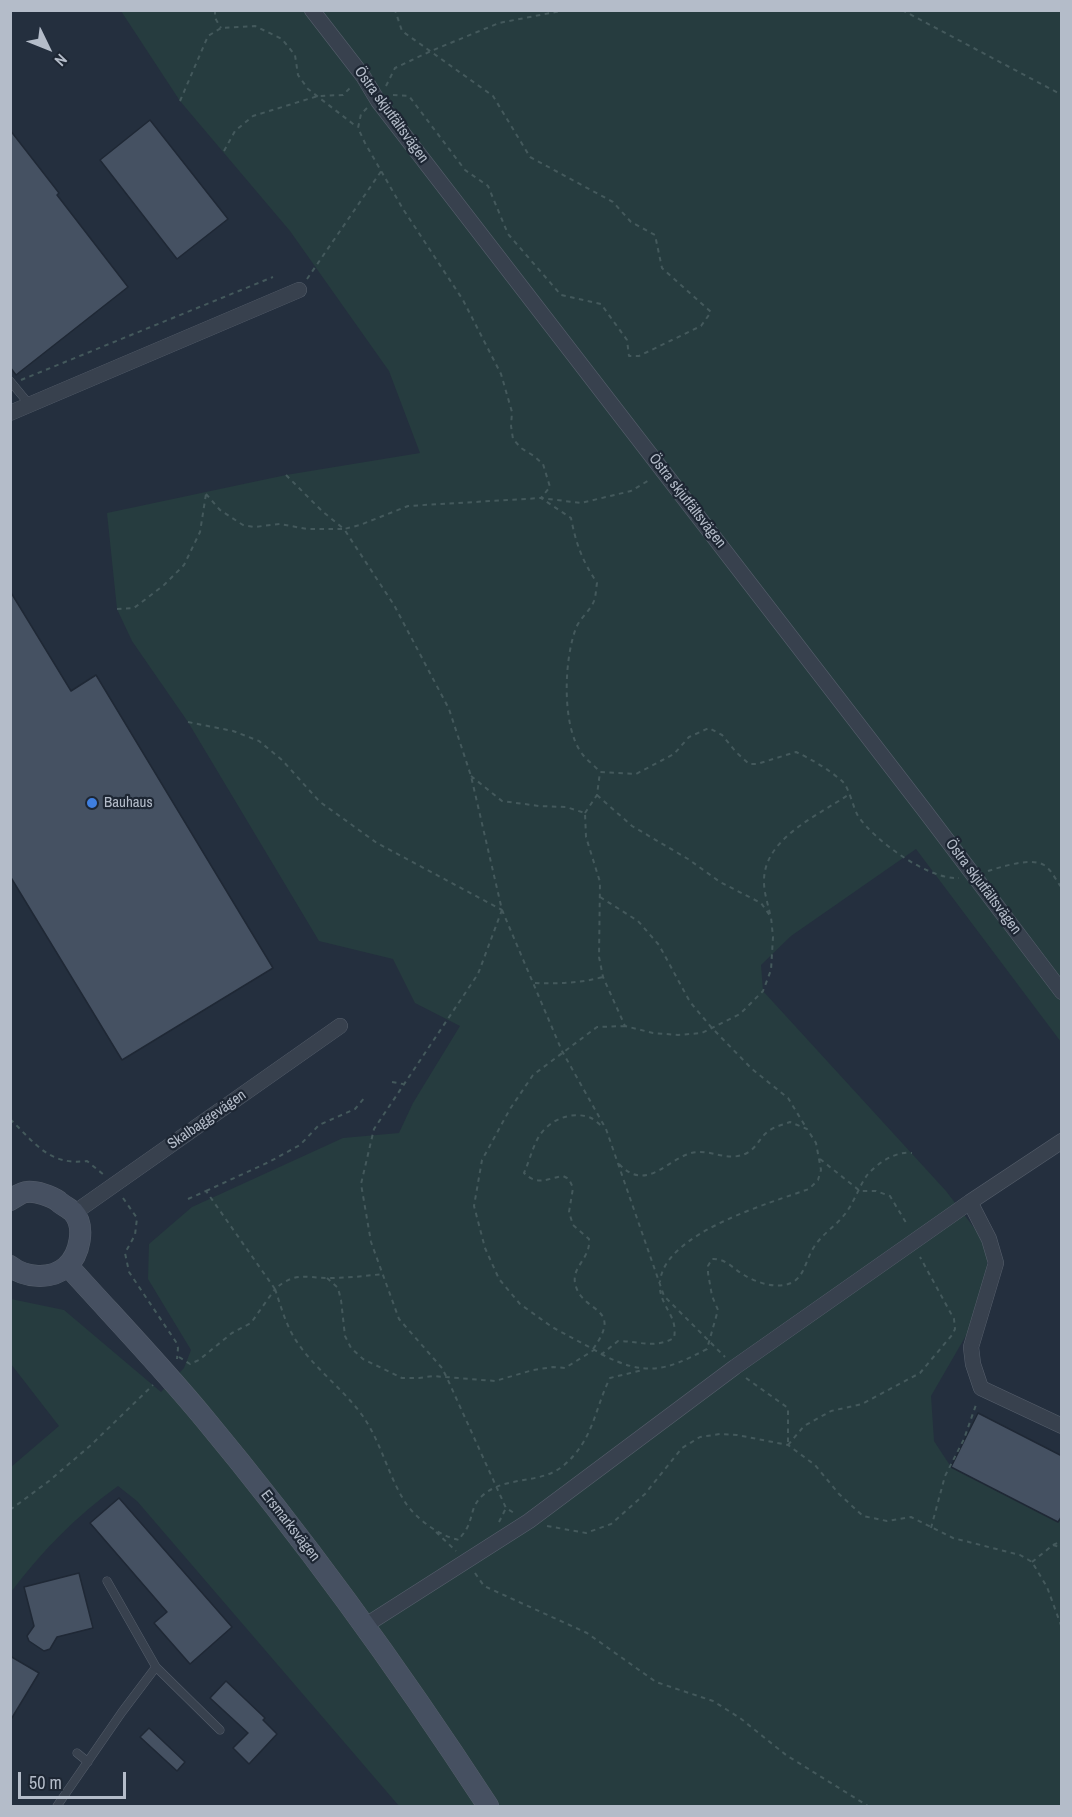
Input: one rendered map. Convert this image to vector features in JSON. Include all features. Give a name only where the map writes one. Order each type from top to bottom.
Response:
[{"type":"main road","points":[[10,1200],[27,1192],[51,1197],[74,1213],[81,1230],[77,1249],[68,1266],[51,1275],[33,1276],[10,1266]]},
{"type":"main road","name":"Ersmarksvägen","points":[[68,1266],[202,1416],[292,1527],[366,1625],[488,1806]]},
{"type":"street","name":"Östra skjutfältsvägen","points":[[312,10],[363,76],[378,101],[1062,992]]},
{"type":"street","points":[[10,412],[300,290]]},
{"type":"street","name":"Skalbaggevägen","points":[[74,1213],[340,1026]]},
{"type":"street","points":[[366,1625],[529,1521],[735,1366],[970,1202],[1062,1141]]},
{"type":"street","points":[[970,1202],[989,1239],[996,1263],[971,1347],[973,1364],[981,1388],[1062,1426]]},
{"type":"lane","points":[[12,382],[29,404]]},
{"type":"lane","points":[[107,1581],[156,1667],[220,1730]]},
{"type":"lane","points":[[57,1806],[156,1667]]},
{"type":"lane","points":[[77,1753],[88,1762]]},
{"type":"path","points":[[215,10],[215,18],[221,28]]},
{"type":"path","points":[[358,128],[361,114],[378,101],[395,94],[409,96],[465,170],[488,186],[508,234],[561,295],[601,304],[627,340],[629,356],[639,356],[701,326],[711,312],[662,268],[655,235],[631,222],[613,202],[530,157],[493,96],[402,31],[395,10]]},
{"type":"path","points":[[378,101],[395,68],[499,23],[566,10]]},
{"type":"path","points":[[902,10],[1062,95]]},
{"type":"path","points":[[180,101],[208,36],[221,28],[255,26],[282,39],[295,55],[298,75],[308,89],[358,128],[403,209],[463,300],[501,374],[512,412],[513,438],[521,448],[543,464],[547,474],[550,487],[541,498]]},
{"type":"path","points":[[224,151],[236,131],[253,116],[318,96],[342,95],[363,76]]},
{"type":"path","points":[[300,290],[382,170]]},
{"type":"path","points":[[12,382],[273,277]]},
{"type":"path","points":[[117,609],[134,608],[164,585],[184,565],[200,532],[206,494],[220,510],[243,525],[254,527],[280,524],[308,529],[344,529],[408,506],[541,498],[581,503],[631,491],[664,471]]},
{"type":"path","points":[[286,475],[322,511],[344,529],[394,605],[449,709],[471,776],[502,910],[562,1052],[606,1129],[664,1296],[752,1383],[788,1407],[788,1445]]},
{"type":"path","points":[[541,498],[571,518],[575,540],[582,559],[597,583],[594,603],[577,626],[569,653],[566,680],[575,740],[583,755],[600,772],[636,774],[674,754],[689,737],[709,728],[722,735],[749,764],[758,764],[796,752],[809,758],[845,784],[857,814],[868,829],[895,851],[922,867],[942,876],[955,878],[1008,865],[1035,862],[1050,871],[1062,888]]},
{"type":"path","points":[[188,722],[233,731],[259,741],[282,760],[320,802],[377,843],[502,910]]},
{"type":"path","points":[[600,772],[597,795],[585,813],[586,837],[600,882],[599,957],[603,977],[625,1026]]},
{"type":"path","points":[[471,776],[502,801],[566,807],[585,813]]},
{"type":"path","points":[[597,795],[632,826],[720,882],[761,903],[771,917]]},
{"type":"path","points":[[645,1370],[602,1354],[552,1327],[520,1304],[500,1279],[485,1248],[474,1206],[482,1160],[510,1108],[533,1074],[597,1027],[625,1026],[653,1033],[678,1035],[702,1033],[740,1014],[763,991],[771,970],[773,938],[764,882],[769,857],[787,836],[848,795]]},
{"type":"path","points":[[600,897],[638,921],[659,945],[690,1002],[712,1028],[752,1070],[788,1098],[816,1143],[821,1170],[818,1180],[809,1189],[726,1220],[694,1238],[668,1260],[660,1275],[660,1284],[661,1297],[676,1328],[674,1338],[666,1343],[655,1345],[618,1341],[602,1354]]},
{"type":"path","points":[[502,910],[478,974],[374,1129],[361,1184],[371,1242],[399,1318],[442,1368],[506,1508],[529,1521],[563,1530],[586,1533],[611,1524],[645,1494],[682,1448],[700,1437],[720,1434],[737,1435],[788,1445],[815,1465],[839,1494],[863,1516],[887,1521],[911,1517],[952,1538],[1020,1555],[1032,1562],[1047,1587],[1062,1628]]},
{"type":"path","points":[[533,983],[589,981],[603,977]]},
{"type":"path","points":[[392,1082],[403,1084]]},
{"type":"path","points":[[188,1199],[269,1162],[300,1145],[319,1125],[355,1109],[366,1096]]},
{"type":"path","points":[[327,1278],[338,1288],[345,1336],[351,1348],[363,1359],[402,1378],[433,1376],[495,1381],[534,1370],[553,1367],[566,1368],[593,1349],[602,1337],[605,1322],[602,1314],[578,1292],[575,1281],[576,1271],[590,1248],[589,1239],[573,1225],[569,1212],[573,1188],[569,1179],[563,1176],[539,1182],[524,1173],[539,1137],[549,1125],[561,1118],[577,1115],[591,1118],[606,1129]]},
{"type":"path","points":[[10,1119],[47,1154],[70,1163],[87,1161],[98,1168],[115,1186],[137,1218],[135,1235],[125,1254],[129,1272],[176,1342],[178,1348],[174,1364]]},
{"type":"path","points":[[617,1162],[626,1171],[640,1175],[659,1172],[684,1155],[696,1152],[708,1152],[727,1158],[745,1154],[754,1149],[768,1131],[790,1122],[807,1129]]},
{"type":"path","points":[[430,1527],[446,1537],[459,1539],[468,1527],[472,1510],[482,1496],[497,1485],[550,1475],[564,1465],[588,1437],[610,1378],[624,1373],[671,1367],[707,1348],[718,1310],[712,1296],[708,1273],[708,1266],[712,1259],[723,1260],[744,1275],[765,1284],[780,1286],[792,1282],[801,1275],[813,1248],[844,1216],[868,1175],[902,1151],[912,1153]]},
{"type":"path","points":[[788,1445],[804,1426],[831,1411],[862,1404],[920,1373],[955,1329],[954,1319],[929,1276],[906,1221],[890,1196],[876,1191],[860,1191],[819,1158]]},
{"type":"path","points":[[206,1191],[275,1289],[292,1334],[305,1352],[362,1415],[380,1444],[394,1479],[408,1505],[467,1561],[484,1586],[587,1633],[656,1682],[712,1701],[740,1718],[786,1755],[868,1806]]},
{"type":"path","points":[[177,1357],[190,1364],[199,1360],[232,1333],[251,1323],[275,1289],[285,1280],[298,1276],[327,1278],[383,1274]]},
{"type":"path","points":[[10,1510],[91,1445],[155,1383]]},
{"type":"path","points":[[931,1528],[945,1476],[964,1439],[981,1388]]},
{"type":"path","points":[[495,1529],[506,1508]]},
{"type":"path","points":[[1032,1562],[1053,1545],[1062,1541]]},
{"type":"path","points":[[1053,1545],[1062,1548]]},
{"type":"green space","points":[[121,11],[1061,11],[1061,1042],[916,849],[791,936],[761,965],[763,991],[946,1191],[988,1246],[986,1280],[968,1332],[931,1396],[934,1441],[951,1467],[1058,1522],[1061,1516],[1061,1806],[399,1806],[137,1501],[118,1486],[60,1535],[11,1592],[11,1467],[59,1426],[11,1364],[11,1299],[64,1310],[161,1392],[184,1368],[191,1350],[148,1279],[149,1244],[192,1207],[343,1138],[399,1133],[413,1103],[460,1026],[415,1003],[393,959],[319,941],[188,722],[132,641],[117,609],[107,513],[286,475],[420,453],[389,371],[290,231],[180,101]]},
{"type":"building","points":[[150,120],[228,219],[177,259],[100,160]]},
{"type":"building","points":[[10,130],[128,287],[16,375],[10,367]]},
{"type":"building","name":"Bauhaus","points":[[10,591],[71,691],[96,675],[273,968],[122,1060],[10,876]]},
{"type":"building","points":[[978,1413],[1062,1456],[1062,1516],[1058,1522],[951,1467]]},
{"type":"building","points":[[119,1498],[232,1627],[190,1664],[154,1623],[167,1612],[90,1523]]},
{"type":"building","points":[[79,1573],[93,1628],[57,1637],[50,1649],[44,1651],[29,1641],[27,1636],[34,1626],[24,1587]]},
{"type":"building","points":[[10,1656],[39,1673],[10,1721]]},
{"type":"building","points":[[226,1681],[265,1718],[263,1720],[277,1734],[249,1764],[233,1748],[248,1733],[210,1698]]},
{"type":"building","points":[[149,1728],[185,1762],[177,1771],[140,1737]]},
{"type":"place","name":"Bauhaus","points":[[92,803]]}]
